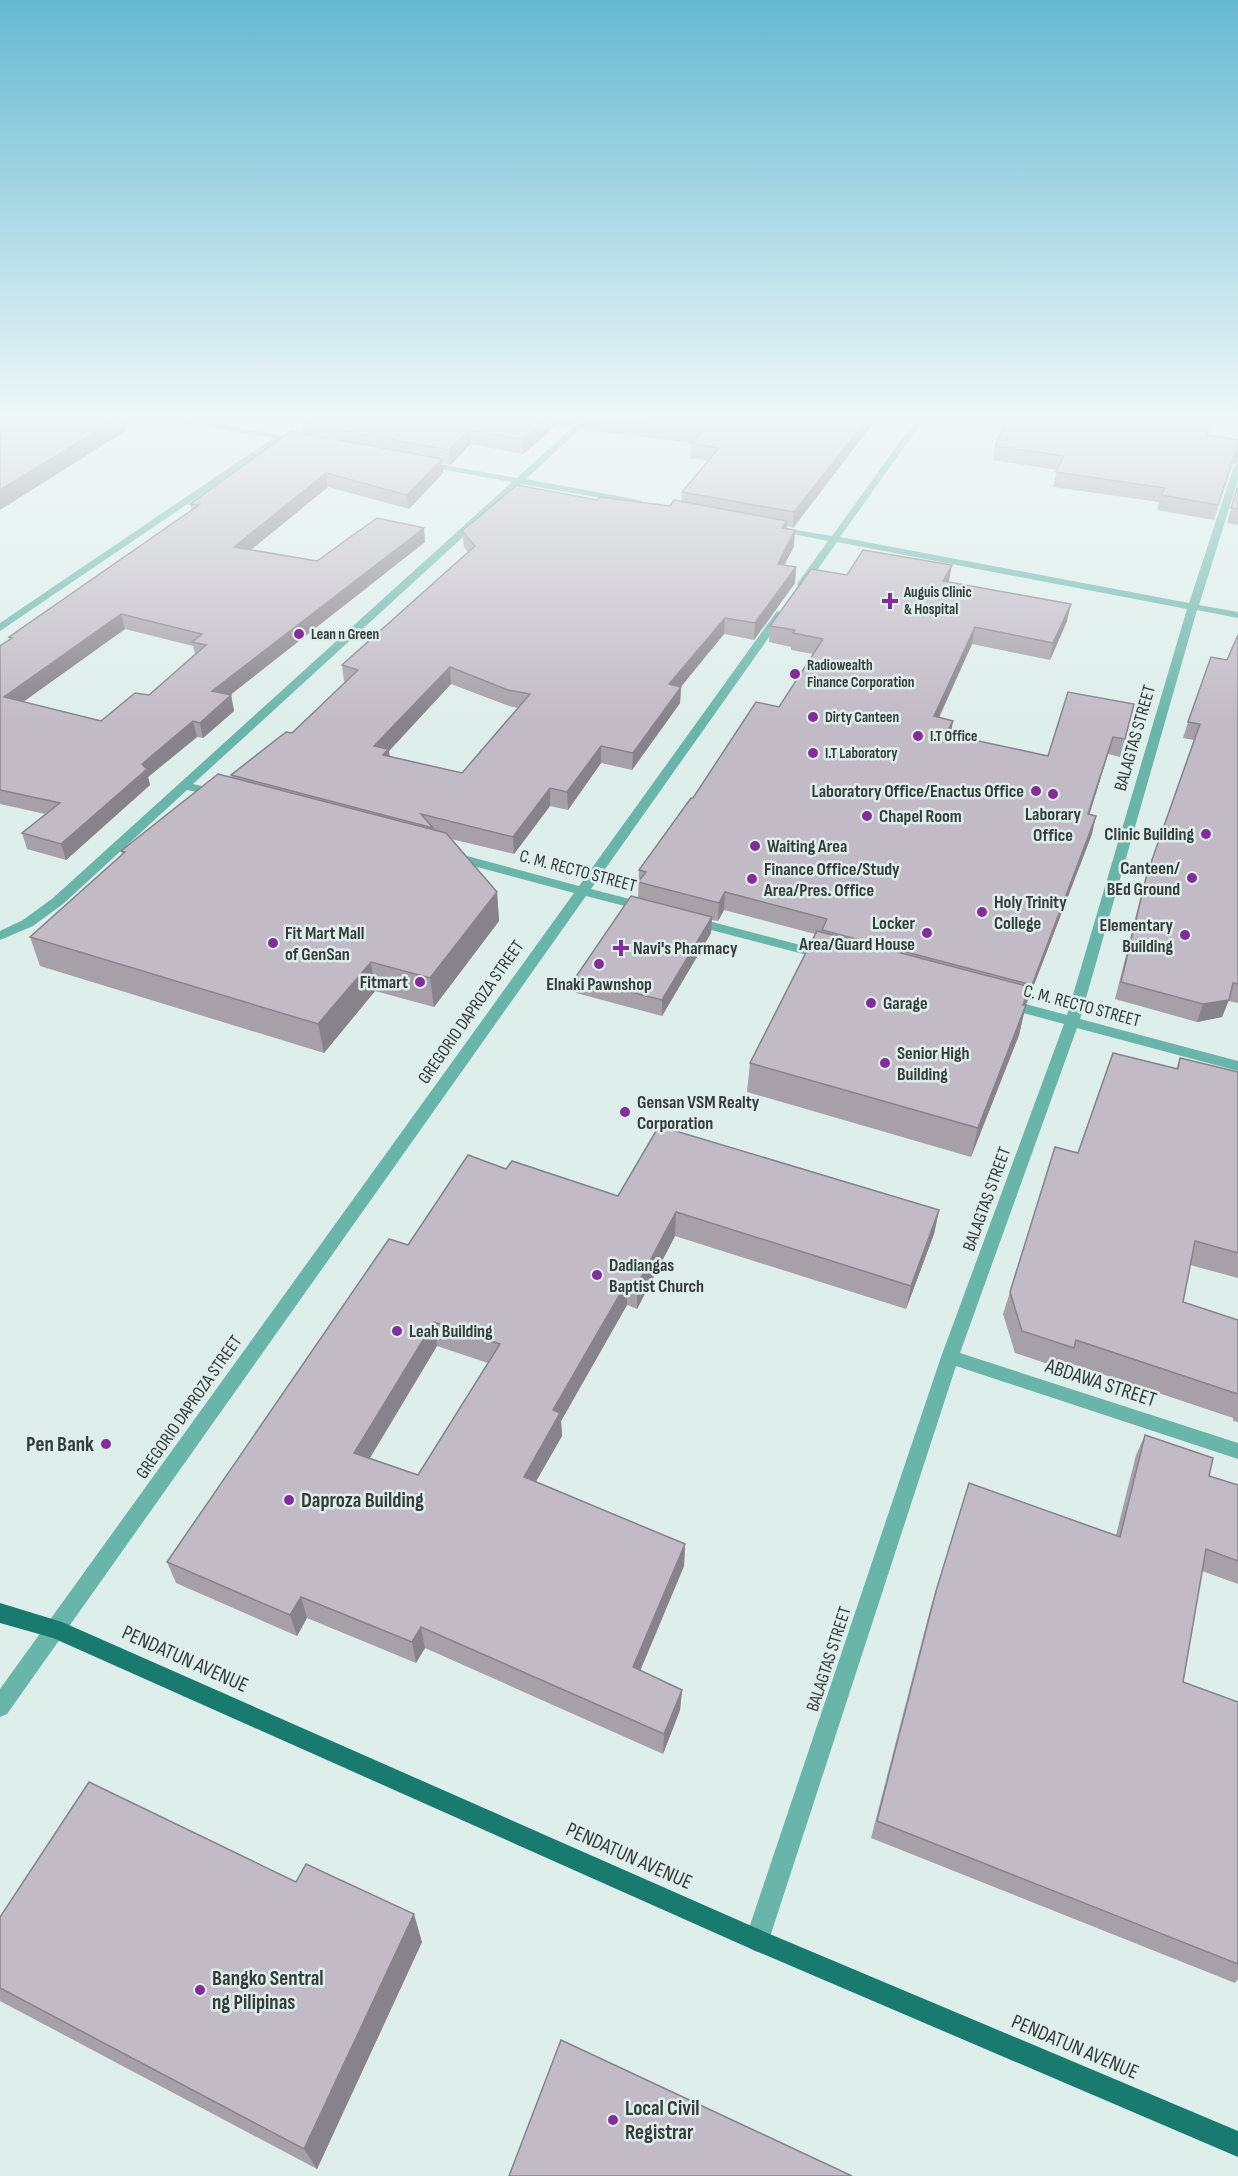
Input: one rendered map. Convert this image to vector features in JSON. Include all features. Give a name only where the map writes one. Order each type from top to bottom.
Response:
[{"type":"main road","name":"PENDATUN AVENUE","points":[[0,1613],[55,1629],[757,1940],[1238,2144]]},
{"type":"street","points":[[0,628],[159,520]]},
{"type":"street","points":[[0,936],[28,923],[58,901],[478,520]]},
{"type":"street","name":"GREGORIO DAPROZA STREET","points":[[0,1707],[849,520]]},
{"type":"street","name":"BALAGTAS STREET","points":[[757,1940],[950,1357],[1072,1022],[1193,606],[1221,520]]},
{"type":"street","points":[[764,526],[1238,615]]},
{"type":"street","points":[[186,786],[231,798]]},
{"type":"street","name":"C. M. RECTO STREET","points":[[434,852],[661,912]]},
{"type":"street","points":[[684,918],[844,961]]},
{"type":"street","name":"C. M. RECTO STREET","points":[[992,1000],[1238,1066]]},
{"type":"street","name":"ABDAWA STREET","points":[[950,1357],[1238,1451]]},
{"type":"building","points":[[178,520],[268,520],[234,547],[317,561],[375,520],[424,528],[212,691],[231,695],[200,723],[193,721],[142,764],[147,769],[61,844],[22,833],[60,803],[0,790],[0,646],[12,638],[9,637]],"holes":[[[121,614],[202,634],[192,642],[206,645],[149,695],[135,693],[101,721],[4,697]]]},
{"type":"building","points":[[476,520],[779,520],[787,521],[782,528],[795,530],[778,564],[796,567],[755,623],[725,618],[669,684],[681,687],[633,753],[601,746],[567,792],[550,788],[513,837],[421,814],[433,828],[231,775],[286,732],[292,733],[358,670],[342,665],[475,546],[462,531]],"holes":[[[450,667],[508,690],[530,694],[462,773],[383,755],[388,749],[374,746]]]},
{"type":"building","points":[[863,550],[952,565],[943,581],[1071,604],[1053,643],[975,627],[934,716],[953,721],[946,734],[1048,756],[1068,692],[1134,704],[1125,739],[1113,737],[1088,814],[1096,816],[1032,985],[822,930],[827,919],[725,892],[719,903],[638,882],[646,872],[639,870],[693,798],[756,702],[779,707],[823,639],[793,633],[795,630],[770,626],[811,569],[847,575]]},
{"type":"building","points":[[1238,635],[1238,984],[1233,983],[1229,1000],[1203,1004],[1121,982],[1147,874],[1200,724],[1188,722],[1211,657],[1227,660]]},
{"type":"building","name":"Fit Mart Mall of GenSan","points":[[218,774],[446,833],[497,892],[430,978],[371,962],[318,1024],[30,937],[125,852],[121,851]]},
{"type":"building","points":[[631,896],[712,917],[662,1000],[575,978]]},
{"type":"building","name":"Senior High Building","points":[[817,931],[1030,987],[1023,1005],[1026,1005],[978,1128],[750,1063]]},
{"type":"building","points":[[1113,1053],[1178,1069],[1180,1058],[1238,1072],[1238,1253],[1195,1241],[1183,1302],[1238,1320],[1238,1394],[1076,1340],[1074,1348],[1022,1331],[1010,1292],[1055,1147],[1078,1153]]},
{"type":"building","points":[[659,1126],[939,1210],[911,1286],[676,1212],[637,1285],[627,1282],[553,1410],[560,1413],[524,1477],[685,1544],[633,1667],[682,1690],[664,1734],[421,1627],[412,1642],[301,1597],[290,1615],[167,1562],[389,1239],[408,1245],[468,1155],[506,1169],[512,1161],[618,1196]],"holes":[[[434,1322],[500,1344],[418,1475],[354,1453]]]},
{"type":"building","points":[[1145,1435],[1213,1458],[1209,1476],[1238,1485],[1238,1561],[1206,1549],[1183,1682],[1238,1702],[1238,1964],[877,1821],[936,1591],[969,1483],[1120,1537]]},
{"type":"building","name":"Bangko Sentral ng Pilipinas","points":[[89,1782],[296,1882],[306,1864],[414,1914],[304,2149],[0,1988],[0,1917]]},
{"type":"building","name":"Local Civil Registrar","points":[[561,2040],[852,2176],[509,2176]]},
{"type":"place","name":"Auguis Clinic & Hospital","points":[[890,601]]},
{"type":"place","name":"Lean n Green","points":[[299,634]]},
{"type":"place","name":"Radiowealth Finance Corporation","points":[[795,674]]},
{"type":"place","name":"Dirty Canteen","points":[[813,717]]},
{"type":"place","name":"I.T Office","points":[[918,736]]},
{"type":"place","name":"I.T Laboratory","points":[[813,753]]},
{"type":"place","name":"Laboratory Office/Enactus Office","points":[[1036,791]]},
{"type":"place","name":"Laborary Office","points":[[1053,794]]},
{"type":"place","name":"Chapel Room","points":[[867,816]]},
{"type":"place","name":"Clinic Building","points":[[1206,834]]},
{"type":"place","name":"Waiting Area","points":[[755,846]]},
{"type":"place","name":"Canteen/ BEd Ground","points":[[1192,878]]},
{"type":"place","name":"Finance Office/Study Area/Pres. Office","points":[[752,879]]},
{"type":"place","name":"Holy Trinity College","points":[[982,912]]},
{"type":"place","name":"Locker Area/Guard House","points":[[927,933]]},
{"type":"place","name":"Elementary Building","points":[[1185,935]]},
{"type":"place","name":"Fit Mart Mall of GenSan","points":[[273,943]]},
{"type":"place","name":"Navi's Pharmacy","points":[[621,948]]},
{"type":"place","name":"Elnaki Pawnshop","points":[[599,964]]},
{"type":"place","name":"Fitmart","points":[[420,982]]},
{"type":"place","name":"Garage","points":[[871,1003]]},
{"type":"place","name":"Senior High Building","points":[[885,1063]]},
{"type":"place","name":"Gensan VSM Realty Corporation","points":[[625,1112]]},
{"type":"place","name":"Dadiangas Baptist Church","points":[[597,1275]]},
{"type":"place","name":"Leah Building","points":[[397,1331]]},
{"type":"place","name":"Pen Bank","points":[[106,1444]]},
{"type":"place","name":"Daproza Building","points":[[289,1500]]},
{"type":"place","name":"Bangko Sentral ng Pilipinas","points":[[200,1990]]},
{"type":"place","name":"Local Civil Registrar","points":[[613,2120]]}]
